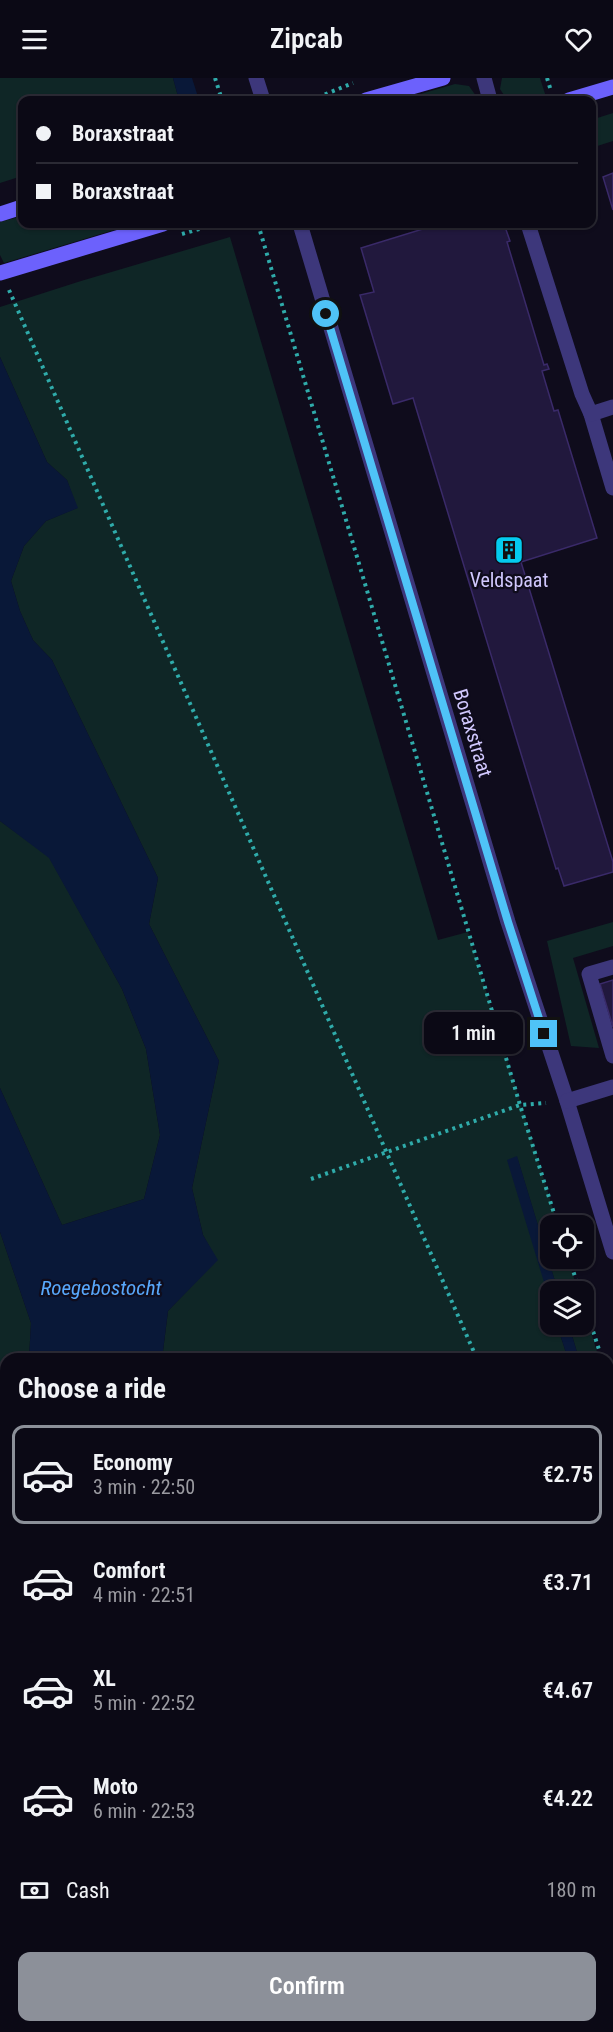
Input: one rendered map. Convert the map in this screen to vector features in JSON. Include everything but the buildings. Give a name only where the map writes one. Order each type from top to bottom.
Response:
[{"type":"main road","points":[[380,96],[443,78]]},
{"type":"main road","points":[[583,96],[613,87]]},
{"type":"main road","points":[[0,214],[18,208]]},
{"type":"main road","points":[[1,273],[149,228]]},
{"type":"street","points":[[256,78],[262,96]]},
{"type":"street","points":[[484,78],[489,96]]},
{"type":"street","name":"Boraxstraat","points":[[301,228],[508,922],[567,1101],[613,1252]]},
{"type":"street","points":[[529,228],[613,488]]},
{"type":"street","points":[[591,414],[613,407]]},
{"type":"street","points":[[613,967],[589,974],[613,1056]]},
{"type":"street","points":[[567,1101],[613,1086]]},
{"type":"path","points":[[215,78],[221,96]]},
{"type":"path","points":[[320,96],[360,81]]},
{"type":"path","points":[[259,228],[555,1215]]},
{"type":"path","points":[[1,273],[474,1353]]},
{"type":"path","points":[[310,1179],[520,1105],[567,1101]]},
{"type":"path","points":[[594,1334],[600,1353]]},
{"type":"green space","points":[[0,78],[173,78],[178,96],[18,96],[18,177],[0,183]]},
{"type":"green space","points":[[502,78],[540,78],[546,96],[504,96],[500,89]]},
{"type":"green space","points":[[455,84],[469,86],[476,96],[414,96]]},
{"type":"green space","points":[[613,113],[613,141],[596,146],[596,118]]},
{"type":"green space","points":[[18,217],[18,228],[121,228],[4,263],[0,255],[0,222]]},
{"type":"green space","points":[[230,237],[438,940],[468,932],[555,1215],[540,1215],[540,1232],[517,1157],[540,1258],[540,1269],[542,1269],[545,1281],[540,1281],[540,1335],[560,1335],[566,1353],[163,1353],[168,1311],[217,1260],[203,1235],[192,1188],[219,1061],[149,924],[158,878],[52,660],[33,640],[20,611],[11,581],[24,546],[46,521],[77,508],[67,480],[47,462],[0,357],[0,307]]},
{"type":"green space","points":[[0,821],[49,857],[122,989],[146,1049],[160,1135],[144,1199],[62,1225],[0,1088]]},
{"type":"green space","points":[[613,922],[613,946],[573,958],[599,1048],[571,1046],[547,941]]},
{"type":"green space","points":[[0,1232],[31,1323],[29,1353],[0,1353]]},
{"type":"green space","points":[[551,1269],[571,1269],[575,1281],[555,1281]]},
{"type":"green space","points":[[572,1335],[592,1335],[597,1353],[577,1353]]},
{"type":"water","points":[[173,78],[192,78],[198,96],[178,96]]},
{"type":"water","name":"Roegebostocht","points":[[0,357],[47,462],[67,480],[78,508],[46,521],[24,546],[11,581],[20,611],[33,640],[52,660],[158,878],[149,924],[219,1061],[192,1188],[203,1235],[218,1260],[168,1311],[163,1353],[29,1353],[31,1323],[0,1232],[0,1088],[62,1225],[144,1199],[160,1135],[146,1049],[122,989],[49,858],[0,821]]},
{"type":"water","points":[[517,1156],[540,1232],[540,1269],[507,1160]]},
{"type":"water","points":[[540,1269],[551,1269],[555,1281],[544,1281]]},
{"type":"water","points":[[560,1335],[572,1335],[577,1353],[566,1353]]},
{"type":"place","name":"Veldspaat","points":[[509,550]]},
{"type":"route","points":[[326,314],[508,922],[544,1034]]}]
